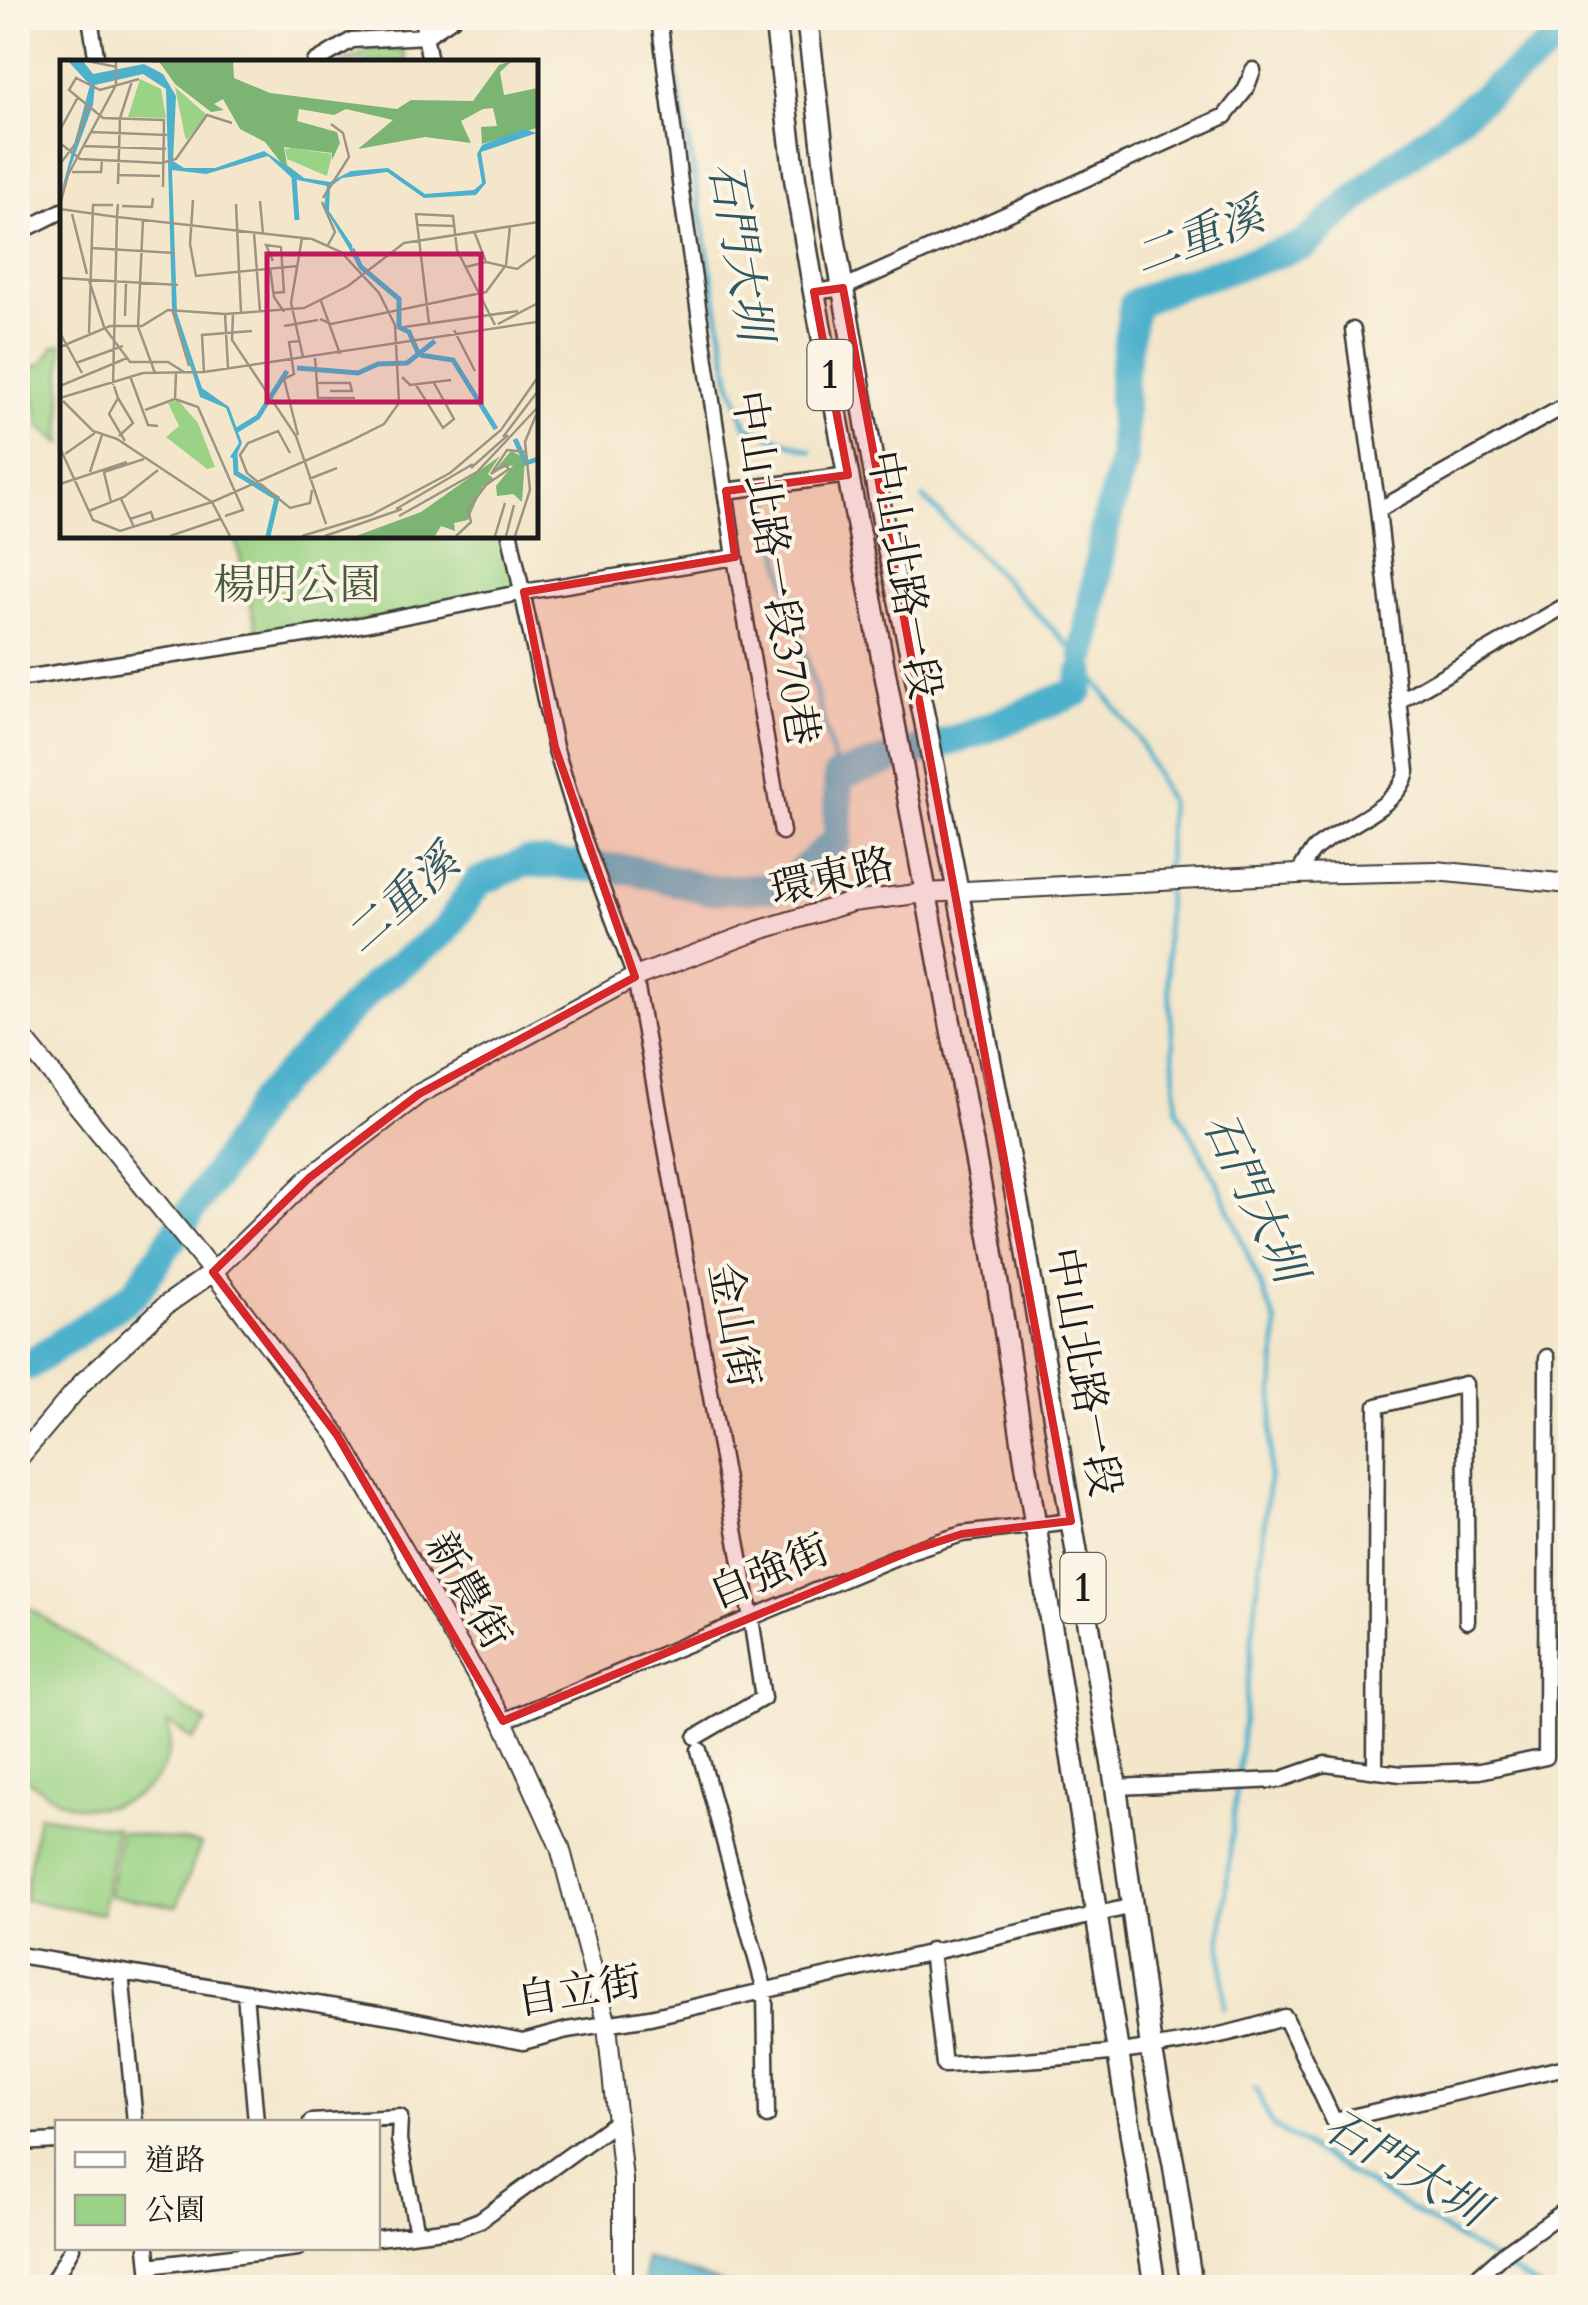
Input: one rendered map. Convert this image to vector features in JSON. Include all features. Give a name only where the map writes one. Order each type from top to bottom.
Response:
[{"type":"main road","name":"中山北路一段","points":[[774,18],[814,292],[984,1205],[1155,2288]]},
{"type":"main road","name":"中山北路一段","points":[[806,18],[842,288],[886,538],[1021,1221],[1116,1787],[1151,2047],[1192,2288]]},
{"type":"main road","points":[[783,88],[815,85]]},
{"type":"street","points":[[90,18],[97,60]]},
{"type":"street","points":[[422,18],[430,60]]},
{"type":"street","points":[[318,60],[352,40],[426,36],[454,18]]},
{"type":"street","name":"中山北路一段370巷","points":[[658,18],[735,557],[782,832]]},
{"type":"street","points":[[814,292],[842,288],[1226,116],[1246,89],[1253,70]]},
{"type":"street","points":[[18,233],[60,212]]},
{"type":"street","points":[[1298,874],[1312,850],[1391,798],[1404,784],[1407,771],[1353,330]]},
{"type":"street","points":[[1378,510],[1570,403]]},
{"type":"street","points":[[726,491],[848,475]]},
{"type":"street","points":[[511,538],[524,592]]},
{"type":"street","points":[[18,679],[330,631],[524,592],[735,557]]},
{"type":"street","name":"金山街","points":[[524,592],[556,747],[582,835],[635,978],[751,1618],[763,1698],[698,1744],[765,1991]]},
{"type":"street","points":[[1401,700],[1570,603]]},
{"type":"street","name":"環東路","points":[[18,1459],[83,1382],[166,1305],[213,1271],[308,1178],[419,1094],[635,978],[760,930],[852,902],[958,891],[1435,871],[1570,884]]},
{"type":"street","name":"新農街","points":[[18,1032],[213,1271],[337,1435],[504,1721],[560,1846],[608,2025],[623,2180],[623,2288]]},
{"type":"street","points":[[1116,1787],[1279,1780],[1325,1764],[1401,1774],[1480,1772],[1546,1757],[1547,1358]]},
{"type":"street","points":[[1376,1771],[1377,1406],[1464,1384],[1466,1621]]},
{"type":"street","name":"自強街","points":[[504,1721],[913,1550],[962,1534],[1071,1521]]},
{"type":"street","name":"自立街","points":[[18,1955],[397,2017],[523,2042],[1132,1906]]},
{"type":"street","points":[[931,1950],[944,2065],[1117,2054],[1249,2029],[1284,2017],[1334,2121],[1570,2066]]},
{"type":"street","points":[[120,1972],[135,2120]]},
{"type":"street","points":[[765,1991],[767,2116]]},
{"type":"street","points":[[245,1992],[256,2120]]},
{"type":"street","points":[[347,2120],[400,2117],[399,2140],[417,2233]]},
{"type":"street","points":[[380,2238],[460,2228],[480,2220],[617,2121]]},
{"type":"street","points":[[18,2143],[55,2141]]},
{"type":"street","points":[[1465,2288],[1506,2252],[1570,2207]]},
{"type":"street","points":[[49,2288],[71,2250]]},
{"type":"street","points":[[147,2250],[151,2288]]},
{"type":"street","points":[[149,2266],[265,2250]]},
{"type":"highlighted area","points":[[843,288],[1071,1521],[962,1534],[913,1550],[503,1721],[337,1435],[213,1272],[309,1178],[419,1094],[635,977],[555,747],[524,592],[735,557],[726,491],[848,475],[814,292]]},
{"type":"green space","points":[[382,46],[404,52],[406,60],[347,60]]},
{"type":"green space","points":[[60,344],[60,442],[40,427],[29,369],[43,363],[54,346]]},
{"type":"green space","name":"楊明公園","points":[[236,538],[511,538],[524,592],[259,641]]},
{"type":"green space","points":[[18,1601],[207,1722],[193,1740],[168,1723],[168,1754],[153,1782],[141,1793],[112,1805],[80,1807],[53,1797],[18,1773]]},
{"type":"green space","points":[[38,1815],[116,1828],[102,1914],[24,1900]]},
{"type":"green space","points":[[120,1832],[201,1844],[177,1906],[109,1896]]},
{"type":"water","points":[[645,2258],[737,2287],[645,2287]]},
{"type":"waterway","name":"石門大圳","points":[[666,18],[730,379],[747,427],[811,451]]},
{"type":"waterway","name":"二重溪","points":[[1084,654],[1104,531],[1123,460],[1123,373],[1134,304],[1177,285],[1304,245],[1393,166],[1570,31]]},
{"type":"waterway","name":"石門大圳","points":[[924,498],[1072,649],[1138,738],[1169,802],[1167,876]]},
{"type":"waterway","points":[[770,504],[782,566],[838,776]]},
{"type":"waterway","name":"二重溪","points":[[18,1368],[29,1365],[135,1293],[262,1101],[373,986],[445,931],[478,882],[526,862],[634,870],[708,890],[784,887],[838,839],[838,776],[973,734],[1079,691],[1082,673]]},
{"type":"waterway","name":"石門大圳","points":[[1167,887],[1166,940],[1177,1109],[1220,1188],[1277,1325],[1269,1478],[1221,1937],[1224,2008]]},
{"type":"waterway","name":"石門大圳","points":[[1255,2088],[1273,2126],[1540,2288]]}]
